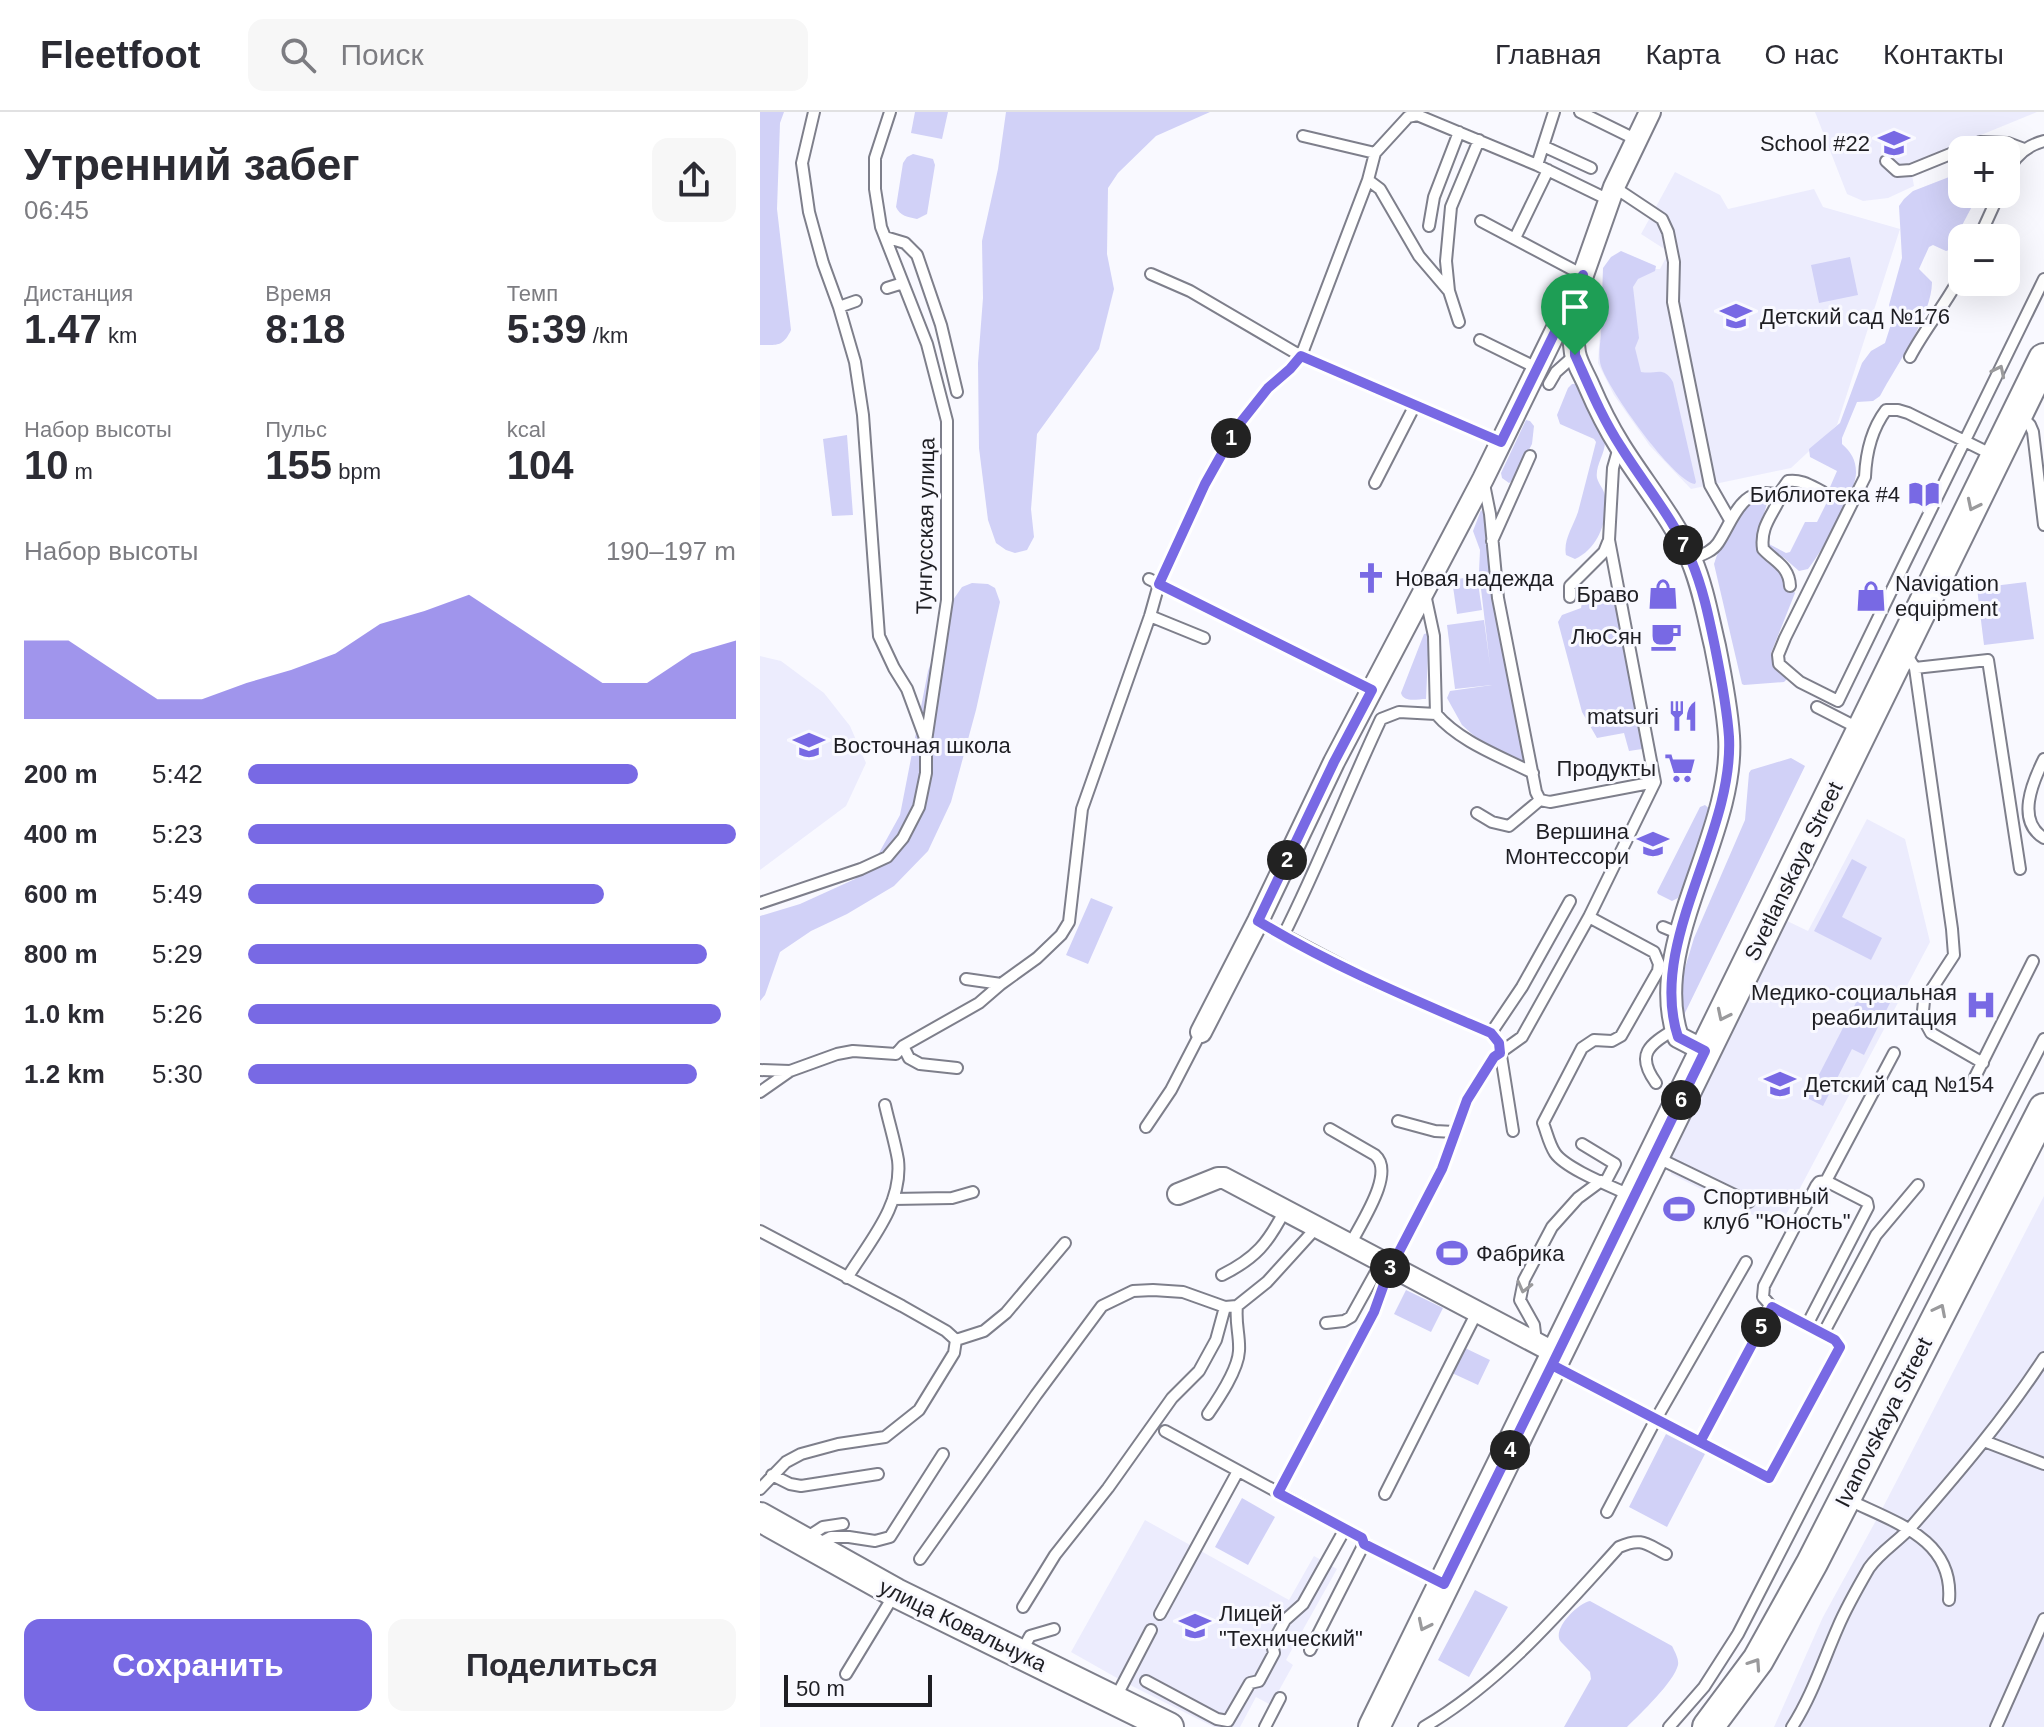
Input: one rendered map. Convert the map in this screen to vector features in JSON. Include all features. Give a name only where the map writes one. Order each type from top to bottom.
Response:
[{"type":"main road","name":"Svetlanskaya Street","points":[[1374,1727],[1444,1584],[1548,1354],[1634,1197],[1862,729],[1908,659],[1996,456],[2044,359]]},
{"type":"main road","name":"Ivanovskaya Street","points":[[1717,1724],[1758,1660],[1845,1498],[2044,1109]]},
{"type":"main road","name":"улица Ковальчука","points":[[760,1517],[896,1593],[1169,1727]]},
{"type":"street","points":[[1201,1032],[1334,762],[1501,442],[1543,376],[1612,193],[1650,112]]},
{"type":"street","points":[[1583,275],[1574,316],[1575,355],[1619,445],[1668,518],[1691,559],[1706,604],[1723,686],[1729,739],[1721,804],[1672,930],[1671,1002],[1675,1029],[1678,1037],[1705,1051]]},
{"type":"street","points":[[1178,1194],[1224,1178],[1477,1312],[1548,1354]]},
{"type":"lane","points":[[814,112],[802,163],[809,212],[855,362],[863,415],[879,636],[907,689],[926,741]]},
{"type":"lane","name":"Тунгусская улица","points":[[760,903],[861,869],[887,857],[903,838],[919,807],[926,773],[926,741],[947,600],[947,421],[927,344],[881,227],[875,189],[875,158],[890,112]]},
{"type":"lane","points":[[1537,165],[1554,112]]},
{"type":"lane","points":[[1580,112],[1637,140]]},
{"type":"lane","points":[[760,1092],[790,1071],[837,1054],[853,1051],[896,1054],[903,1046],[979,1003],[1061,935],[1069,922],[1082,809],[1150,616],[1154,581],[1237,427],[1268,388],[1301,356],[1368,180],[1375,153],[1408,117],[1417,115],[1548,170],[1612,193],[1662,219],[1674,262],[1673,302],[1710,485],[1730,520]]},
{"type":"lane","points":[[1429,226],[1434,197],[1459,132]]},
{"type":"lane","points":[[1303,136],[1375,153]]},
{"type":"lane","points":[[1459,322],[1449,291],[1446,261],[1451,207],[1479,140]]},
{"type":"lane","points":[[2020,154],[2044,141]]},
{"type":"lane","points":[[1886,161],[1897,171],[1911,170],[1980,142],[2008,143],[2024,149]]},
{"type":"lane","points":[[1543,146],[1591,168]]},
{"type":"lane","points":[[1515,238],[1548,170]]},
{"type":"lane","points":[[1368,180],[1380,189],[1419,256],[1449,291]]},
{"type":"lane","points":[[1481,221],[1583,275]]},
{"type":"lane","points":[[885,237],[905,243],[917,255],[941,325],[957,392]]},
{"type":"lane","points":[[1151,274],[1190,291],[1301,356],[1501,442]]},
{"type":"lane","points":[[1996,456],[1965,441],[1898,410],[1886,410],[1871,438],[1866,454],[1865,477],[1778,655],[1779,664],[1800,682],[1838,701],[1965,441],[2044,279]]},
{"type":"lane","points":[[887,288],[903,283]]},
{"type":"lane","points":[[1910,357],[1950,296]]},
{"type":"lane","points":[[839,307],[856,301]]},
{"type":"lane","points":[[1480,340],[1543,376],[1556,372],[1575,355]]},
{"type":"lane","points":[[1375,483],[1415,405]]},
{"type":"lane","points":[[2018,413],[2033,432],[2044,525]]},
{"type":"lane","points":[[1326,1323],[1351,1317],[1387,1264],[1442,1169],[1467,1100],[1494,1057],[1522,1037],[1589,917],[1655,782],[1609,540],[1613,468],[1619,445]]},
{"type":"lane","points":[[1492,543],[1530,456]]},
{"type":"lane","points":[[1483,479],[1490,514],[1498,598],[1540,800]]},
{"type":"lane","points":[[1790,586],[1786,569],[1763,549],[1765,524],[1788,481],[1801,481],[1823,492]]},
{"type":"lane","points":[[1691,559],[1718,544],[1730,520],[1747,498],[1761,492],[1778,495]]},
{"type":"lane","points":[[1570,597],[1570,586],[1604,552],[1609,540]]},
{"type":"lane","points":[[1154,581],[1372,690]]},
{"type":"lane","points":[[1425,592],[1434,636],[1436,714],[1445,724],[1480,747],[1533,773]]},
{"type":"lane","points":[[1150,616],[1204,638]]},
{"type":"lane","points":[[1983,1063],[1931,1033],[1925,1022],[1924,1001],[1954,955],[1908,659],[1988,660],[2020,869]]},
{"type":"lane","points":[[1817,707],[1862,729]]},
{"type":"lane","points":[[1283,936],[1310,884],[1381,719],[1399,712],[1436,714]]},
{"type":"lane","points":[[2044,759],[2032,787],[2029,807],[2032,829],[2044,838]]},
{"type":"lane","points":[[1540,800],[1550,802],[1655,782]]},
{"type":"lane","points":[[1477,813],[1492,822],[1509,826],[1540,800]]},
{"type":"lane","points":[[1491,1033],[1522,987],[1570,901]]},
{"type":"lane","points":[[1589,917],[1654,952],[1659,964],[1658,971],[1621,1036],[1612,1041],[1594,1040],[1582,1048],[1543,1123],[1559,1157],[1578,1170],[1634,1197]]},
{"type":"lane","points":[[1258,921],[1371,981],[1491,1033],[1499,1043],[1513,1131]]},
{"type":"lane","points":[[1975,1077],[2033,961]]},
{"type":"lane","points":[[966,979],[1001,984]]},
{"type":"lane","points":[[1656,1083],[1647,1071],[1645,1061],[1648,1049],[1675,1029]]},
{"type":"lane","points":[[1146,1127],[1171,1090],[1201,1032]]},
{"type":"lane","points":[[1669,1727],[1704,1687],[1738,1634],[2044,1039]]},
{"type":"lane","points":[[903,1046],[909,1058],[920,1064],[957,1068]]},
{"type":"lane","points":[[1826,1181],[1894,1053]]},
{"type":"lane","points":[[760,1070],[790,1071]]},
{"type":"lane","points":[[847,1278],[890,1210],[893,1199],[898,1162],[885,1105]]},
{"type":"lane","points":[[1398,1121],[1435,1131],[1454,1132]]},
{"type":"lane","points":[[1330,1129],[1381,1160],[1382,1181],[1350,1245]]},
{"type":"lane","points":[[1582,1144],[1615,1164],[1603,1182],[1578,1198],[1552,1227],[1524,1280],[1520,1300],[1548,1354],[1656,1419],[1769,1478],[1840,1347],[1835,1340],[1772,1307],[1763,1297],[1764,1286],[1816,1186],[1826,1181],[1867,1202],[1868,1207],[1807,1325]]},
{"type":"lane","points":[[1654,1156],[1749,1202]]},
{"type":"lane","points":[[1823,1334],[1876,1235],[1918,1185]]},
{"type":"lane","points":[[893,1199],[952,1198],[973,1192]]},
{"type":"lane","points":[[1222,1275],[1257,1253],[1285,1210]]},
{"type":"lane","points":[[920,1559],[1102,1306],[1133,1291],[1153,1290],[1183,1292],[1225,1307],[1237,1306],[1267,1282],[1317,1227]]},
{"type":"lane","points":[[760,1231],[935,1324],[956,1340]]},
{"type":"lane","points":[[956,1340],[984,1331],[1006,1313],[1065,1243]]},
{"type":"lane","points":[[1607,1512],[1746,1262]]},
{"type":"lane","points":[[1278,1493],[1374,1312],[1387,1264]]},
{"type":"lane","points":[[1208,1414],[1234,1368],[1239,1352],[1235,1322],[1237,1306]]},
{"type":"lane","points":[[1023,1607],[1055,1555],[1108,1488],[1172,1398],[1199,1371],[1216,1340],[1225,1307]]},
{"type":"lane","points":[[1700,1442],[1772,1307]]},
{"type":"lane","points":[[1385,1494],[1477,1312]]},
{"type":"lane","points":[[760,1489],[786,1462],[801,1454],[838,1444],[885,1437],[919,1410],[954,1353],[956,1340]]},
{"type":"lane","points":[[1792,1727],[1809,1699],[1839,1625],[1870,1566],[1908,1530],[1984,1441],[2044,1358]]},
{"type":"lane","points":[[1165,1431],[1362,1538],[1364,1544],[1444,1584]]},
{"type":"lane","points":[[1984,1441],[2044,1464]]},
{"type":"lane","points":[[806,1544],[831,1537],[875,1541],[890,1537],[943,1454]]},
{"type":"lane","points":[[1160,1614],[1238,1471]]},
{"type":"lane","points":[[772,1475],[801,1486],[878,1474]]},
{"type":"lane","points":[[1845,1498],[1931,1545],[1947,1572],[1949,1600]]},
{"type":"lane","points":[[806,1544],[823,1527],[843,1524]]},
{"type":"lane","points":[[1146,1681],[1217,1719],[1228,1721],[1250,1683],[1259,1681],[1274,1653],[1272,1644],[1285,1620],[1303,1604],[1345,1529]]},
{"type":"lane","points":[[1424,1727],[1491,1678],[1524,1648],[1619,1547],[1640,1541],[1666,1554]]},
{"type":"lane","points":[[1310,1650],[1364,1544]]},
{"type":"lane","points":[[846,1674],[896,1593]]},
{"type":"lane","points":[[1996,1727],[2041,1634],[2044,1619]]},
{"type":"lane","points":[[1021,1653],[1030,1636],[1054,1629]]},
{"type":"lane","points":[[1115,1700],[1151,1630]]},
{"type":"lane","points":[[1265,1727],[1280,1698]]},
{"type":"shaded area","points":[[760,112],[784,112],[780,123],[777,209],[791,330],[782,342],[771,345],[760,345]]},
{"type":"shaded area","points":[[915,112],[948,112],[942,139],[911,133]]},
{"type":"shaded area","points":[[1006,112],[1210,112],[1156,136],[1118,173],[1108,188],[1107,254],[1114,289],[1099,349],[1037,434],[1031,509],[1034,537],[1027,550],[1015,553],[996,543],[988,520],[979,448],[982,241],[998,169]]},
{"type":"shaded area","name":"School #22","points":[[1815,112],[2037,112],[1978,136],[1948,136],[1948,148],[1910,164],[1914,186],[1888,198],[1863,201],[1847,194]]},
{"type":"shaded area","points":[[913,154],[933,159],[935,165],[927,214],[917,219],[907,217],[896,207],[903,163]]},
{"type":"shaded area","name":"Детский сад №176","points":[[1675,172],[1720,195],[1728,209],[1814,189],[1823,207],[1900,229],[1837,425],[1791,468],[1691,489],[1650,446],[1614,395],[1598,363],[1604,269],[1660,269],[1669,252],[1641,234]]},
{"type":"shaded area","points":[[1948,177],[1948,208],[1971,208],[1963,224],[1948,224],[1948,250],[1933,245],[1929,247],[1919,269],[1932,282],[1926,310],[1880,396],[1873,401],[1857,402],[1842,438],[1842,444],[1852,456],[1856,468],[1851,493],[1814,561],[1808,569],[1799,571],[1768,550],[1766,545],[1790,552],[1805,522],[1817,522],[1827,502],[1827,494],[1837,471],[1810,457],[1809,449],[1840,423],[1862,363],[1871,351],[1885,343],[1893,318],[1889,305],[1902,258],[1899,206],[1913,191]]},
{"type":"shaded area","points":[[1621,251],[1656,266],[1655,271],[1638,279],[1633,287],[1639,338],[1635,348],[1641,372],[1663,372],[1673,382],[1695,484],[1672,468],[1657,451],[1628,413],[1601,366],[1603,268],[1611,257]]},
{"type":"shaded area","points":[[1850,257],[1858,295],[1819,303],[1811,265]]},
{"type":"shaded area","points":[[1572,384],[1582,390],[1605,442],[1597,474],[1605,496],[1603,524],[1596,541],[1575,559],[1566,555],[1566,544],[1578,512],[1596,442],[1560,424],[1557,415]]},
{"type":"shaded area","points":[[1526,420],[1534,426],[1532,444],[1509,483],[1501,473]]},
{"type":"shaded area","points":[[847,435],[853,515],[832,516],[823,439]]},
{"type":"shaded area","points":[[1760,497],[1767,501],[1757,535],[1758,549],[1778,566],[1795,593],[1771,653],[1775,667],[1788,678],[1784,682],[1744,685],[1714,564],[1733,522],[1750,502]]},
{"type":"shaded area","points":[[1481,510],[1484,513],[1492,585],[1526,759],[1522,763],[1482,743],[1462,725],[1447,698],[1450,691],[1492,685],[1455,689],[1447,625],[1484,620],[1490,665],[1479,572],[1480,550],[1473,531]]},
{"type":"shaded area","points":[[1477,576],[1482,610],[1457,614],[1452,580]]},
{"type":"shaded area","points":[[2026,582],[2034,639],[1984,645],[1977,588]]},
{"type":"shaded area","points":[[972,583],[988,584],[995,588],[1000,602],[951,802],[928,851],[894,886],[811,931],[780,952],[760,1001],[760,916],[800,904],[855,879],[879,853],[900,815],[928,671],[953,600],[962,587]]},
{"type":"shaded area","points":[[1597,590],[1611,591],[1619,617],[1644,745],[1642,749],[1629,751],[1624,733],[1597,738],[1582,712],[1558,622],[1562,615],[1581,608],[1583,598]]},
{"type":"shaded area","points":[[1429,633],[1426,699],[1408,699],[1401,693],[1424,634]]},
{"type":"shaded area","name":"Восточная школа","points":[[760,656],[781,661],[824,693],[850,726],[866,763],[846,806],[760,870]]},
{"type":"shaded area","points":[[1791,758],[1805,766],[1682,1019],[1679,992],[1685,968],[1694,938],[1745,820],[1749,773]]},
{"type":"shaded area","points":[[1705,805],[1711,810],[1711,815],[1678,898],[1672,901],[1657,892],[1700,807]]},
{"type":"shaded area","name":"Детский сад №154","points":[[1867,819],[1905,839],[1930,942],[1779,1228],[1671,1174],[1671,1155],[1785,920],[1808,931]]},
{"type":"shaded area","points":[[1852,859],[1867,867],[1842,917],[1882,938],[1871,960],[1814,931]]},
{"type":"shaded area","points":[[1091,898],[1113,907],[1088,964],[1066,955]]},
{"type":"shaded area","points":[[1864,987],[1891,1001],[1864,1055],[1852,1049],[1823,1106],[1807,1098]]},
{"type":"shaded area","points":[[2044,1196],[2044,1727],[1774,1727],[1823,1617]]},
{"type":"shaded area","points":[[1406,1290],[1443,1308],[1431,1332],[1394,1314]]},
{"type":"shaded area","points":[[1465,1348],[1490,1360],[1478,1385],[1452,1373]]},
{"type":"shaded area","points":[[1666,1434],[1705,1454],[1667,1527],[1629,1507]]},
{"type":"shaded area","points":[[1242,1498],[1275,1517],[1248,1565],[1215,1547]]},
{"type":"shaded area","name":"Лицей \"Технический\"","points":[[1145,1520],[1289,1600],[1314,1556],[1337,1569],[1286,1660],[1293,1665],[1271,1705],[1256,1697],[1240,1727],[1214,1727],[1071,1652]]},
{"type":"shaded area","points":[[1475,1590],[1508,1607],[1469,1677],[1438,1660]]},
{"type":"shaded area","points":[[1590,1601],[1672,1646],[1677,1658],[1678,1665],[1670,1680],[1627,1727],[1564,1727],[1591,1679],[1590,1672],[1560,1641],[1559,1633],[1569,1615]]},
{"type":"place","name":"School #22","points":[[1894,143]]},
{"type":"place","name":"Детский сад №176","points":[[1736,316]]},
{"type":"place","name":"Библиотека #4","points":[[1924,494]]},
{"type":"place","name":"Новая надежда","points":[[1371,578]]},
{"type":"place","name":"Браво","points":[[1663,594]]},
{"type":"place","name":"Navigation equipment","points":[[1871,596]]},
{"type":"place","name":"ЛюСян","points":[[1666,636]]},
{"type":"place","name":"matsuri","points":[[1683,716]]},
{"type":"place","name":"Восточная школа","points":[[809,745]]},
{"type":"place","name":"Продукты","points":[[1680,768]]},
{"type":"place","name":"Вершина Монтессори","points":[[1653,844]]},
{"type":"place","name":"Медико-социальная реабилитация","points":[[1981,1005]]},
{"type":"place","name":"Детский сад №154","points":[[1780,1084]]},
{"type":"place","name":"Спортивный клуб \"Юность\"","points":[[1679,1209]]},
{"type":"place","name":"Фабрика","points":[[1452,1253]]},
{"type":"place","name":"Лицей \"Технический\"","points":[[1195,1626]]},
{"type":"route","points":[[1575,355],[1574,316],[1583,275],[1501,442],[1301,356],[1268,388],[1237,427],[1205,484],[1159,584],[1372,690],[1258,921],[1371,981],[1491,1033],[1499,1043],[1500,1053],[1484,1071],[1467,1100],[1442,1169],[1388,1273],[1374,1312],[1278,1493],[1362,1538],[1364,1544],[1444,1584],[1552,1365],[1769,1478],[1840,1347],[1835,1340],[1772,1307],[1700,1442],[1552,1365],[1705,1051],[1678,1037],[1671,1002],[1672,967],[1721,804],[1729,739],[1723,686],[1706,604],[1691,559],[1668,518],[1619,445],[1575,355]]}]
